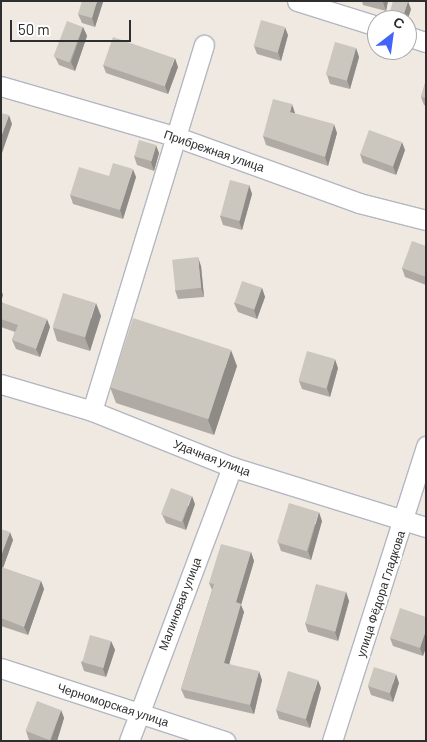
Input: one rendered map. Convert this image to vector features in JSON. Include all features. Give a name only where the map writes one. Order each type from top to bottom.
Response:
[{"type":"street","points":[[297,1],[367,23]]},
{"type":"street","points":[[92,411],[174,136],[204,45]]},
{"type":"street","name":"Прибрежная улица","points":[[1,86],[174,136],[359,203],[426,220]]},
{"type":"street","name":"Удачная улица","points":[[1,384],[92,411],[232,467],[426,527]]},
{"type":"street","name":"улица Фёдора Гладкова","points":[[332,741],[405,520],[426,446]]},
{"type":"street","name":"Малиновая улица","points":[[129,741],[232,467]]},
{"type":"street","name":"Черноморская улица","points":[[1,668],[225,741]]},
{"type":"building","points":[[82,1],[97,1],[92,18],[78,14]]},
{"type":"building","points":[[393,1],[408,1],[405,10],[390,10]]},
{"type":"building","points":[[261,20],[285,27],[278,53],[254,46]]},
{"type":"building","points":[[67,21],[83,27],[69,63],[53,56]]},
{"type":"building","points":[[113,37],[174,58],[165,87],[103,65]]},
{"type":"building","points":[[335,42],[356,48],[347,81],[326,75]]},
{"type":"building","points":[[426,80],[426,98],[421,97]]},
{"type":"building","points":[[273,99],[292,104],[290,112],[334,124],[325,157],[263,136]]},
{"type":"building","points":[[1,113],[9,115],[1,137]]},
{"type":"building","points":[[369,130],[402,142],[393,166],[360,154]]},
{"type":"building","points":[[139,140],[156,145],[152,161],[134,156]]},
{"type":"building","points":[[113,163],[133,169],[120,210],[70,195],[79,167],[109,176]]},
{"type":"building","points":[[230,180],[249,185],[240,221],[220,216]]},
{"type":"building","points":[[412,241],[426,246],[426,277],[402,268]]},
{"type":"building","points":[[198,257],[201,288],[175,291],[172,260]]},
{"type":"building","points":[[242,281],[262,288],[254,310],[235,303]]},
{"type":"building","points":[[63,293],[96,303],[85,337],[52,327]]},
{"type":"building","points":[[1,302],[47,319],[36,349],[12,340],[18,325],[1,319]]},
{"type":"building","points":[[133,318],[231,350],[208,419],[110,387]]},
{"type":"building","points":[[307,351],[335,359],[326,389],[298,381]]},
{"type":"building","points":[[171,488],[192,496],[182,522],[161,514]]},
{"type":"building","points":[[289,503],[319,512],[307,551],[277,542]]},
{"type":"building","points":[[1,529],[10,532],[1,556]]},
{"type":"building","points":[[221,544],[251,552],[236,602],[241,604],[224,663],[259,671],[250,705],[181,689],[214,584],[209,583]]},
{"type":"building","points":[[1,567],[41,581],[24,627],[1,618]]},
{"type":"building","points":[[316,584],[346,592],[335,632],[305,624]]},
{"type":"building","points":[[400,608],[426,617],[426,630],[420,648],[390,638]]},
{"type":"building","points":[[90,635],[111,641],[103,668],[82,662]]},
{"type":"building","points":[[374,667],[396,674],[390,693],[368,686]]},
{"type":"building","points":[[288,671],[318,680],[306,719],[276,710]]},
{"type":"building","points":[[37,701],[61,710],[50,740],[26,731]]}]
